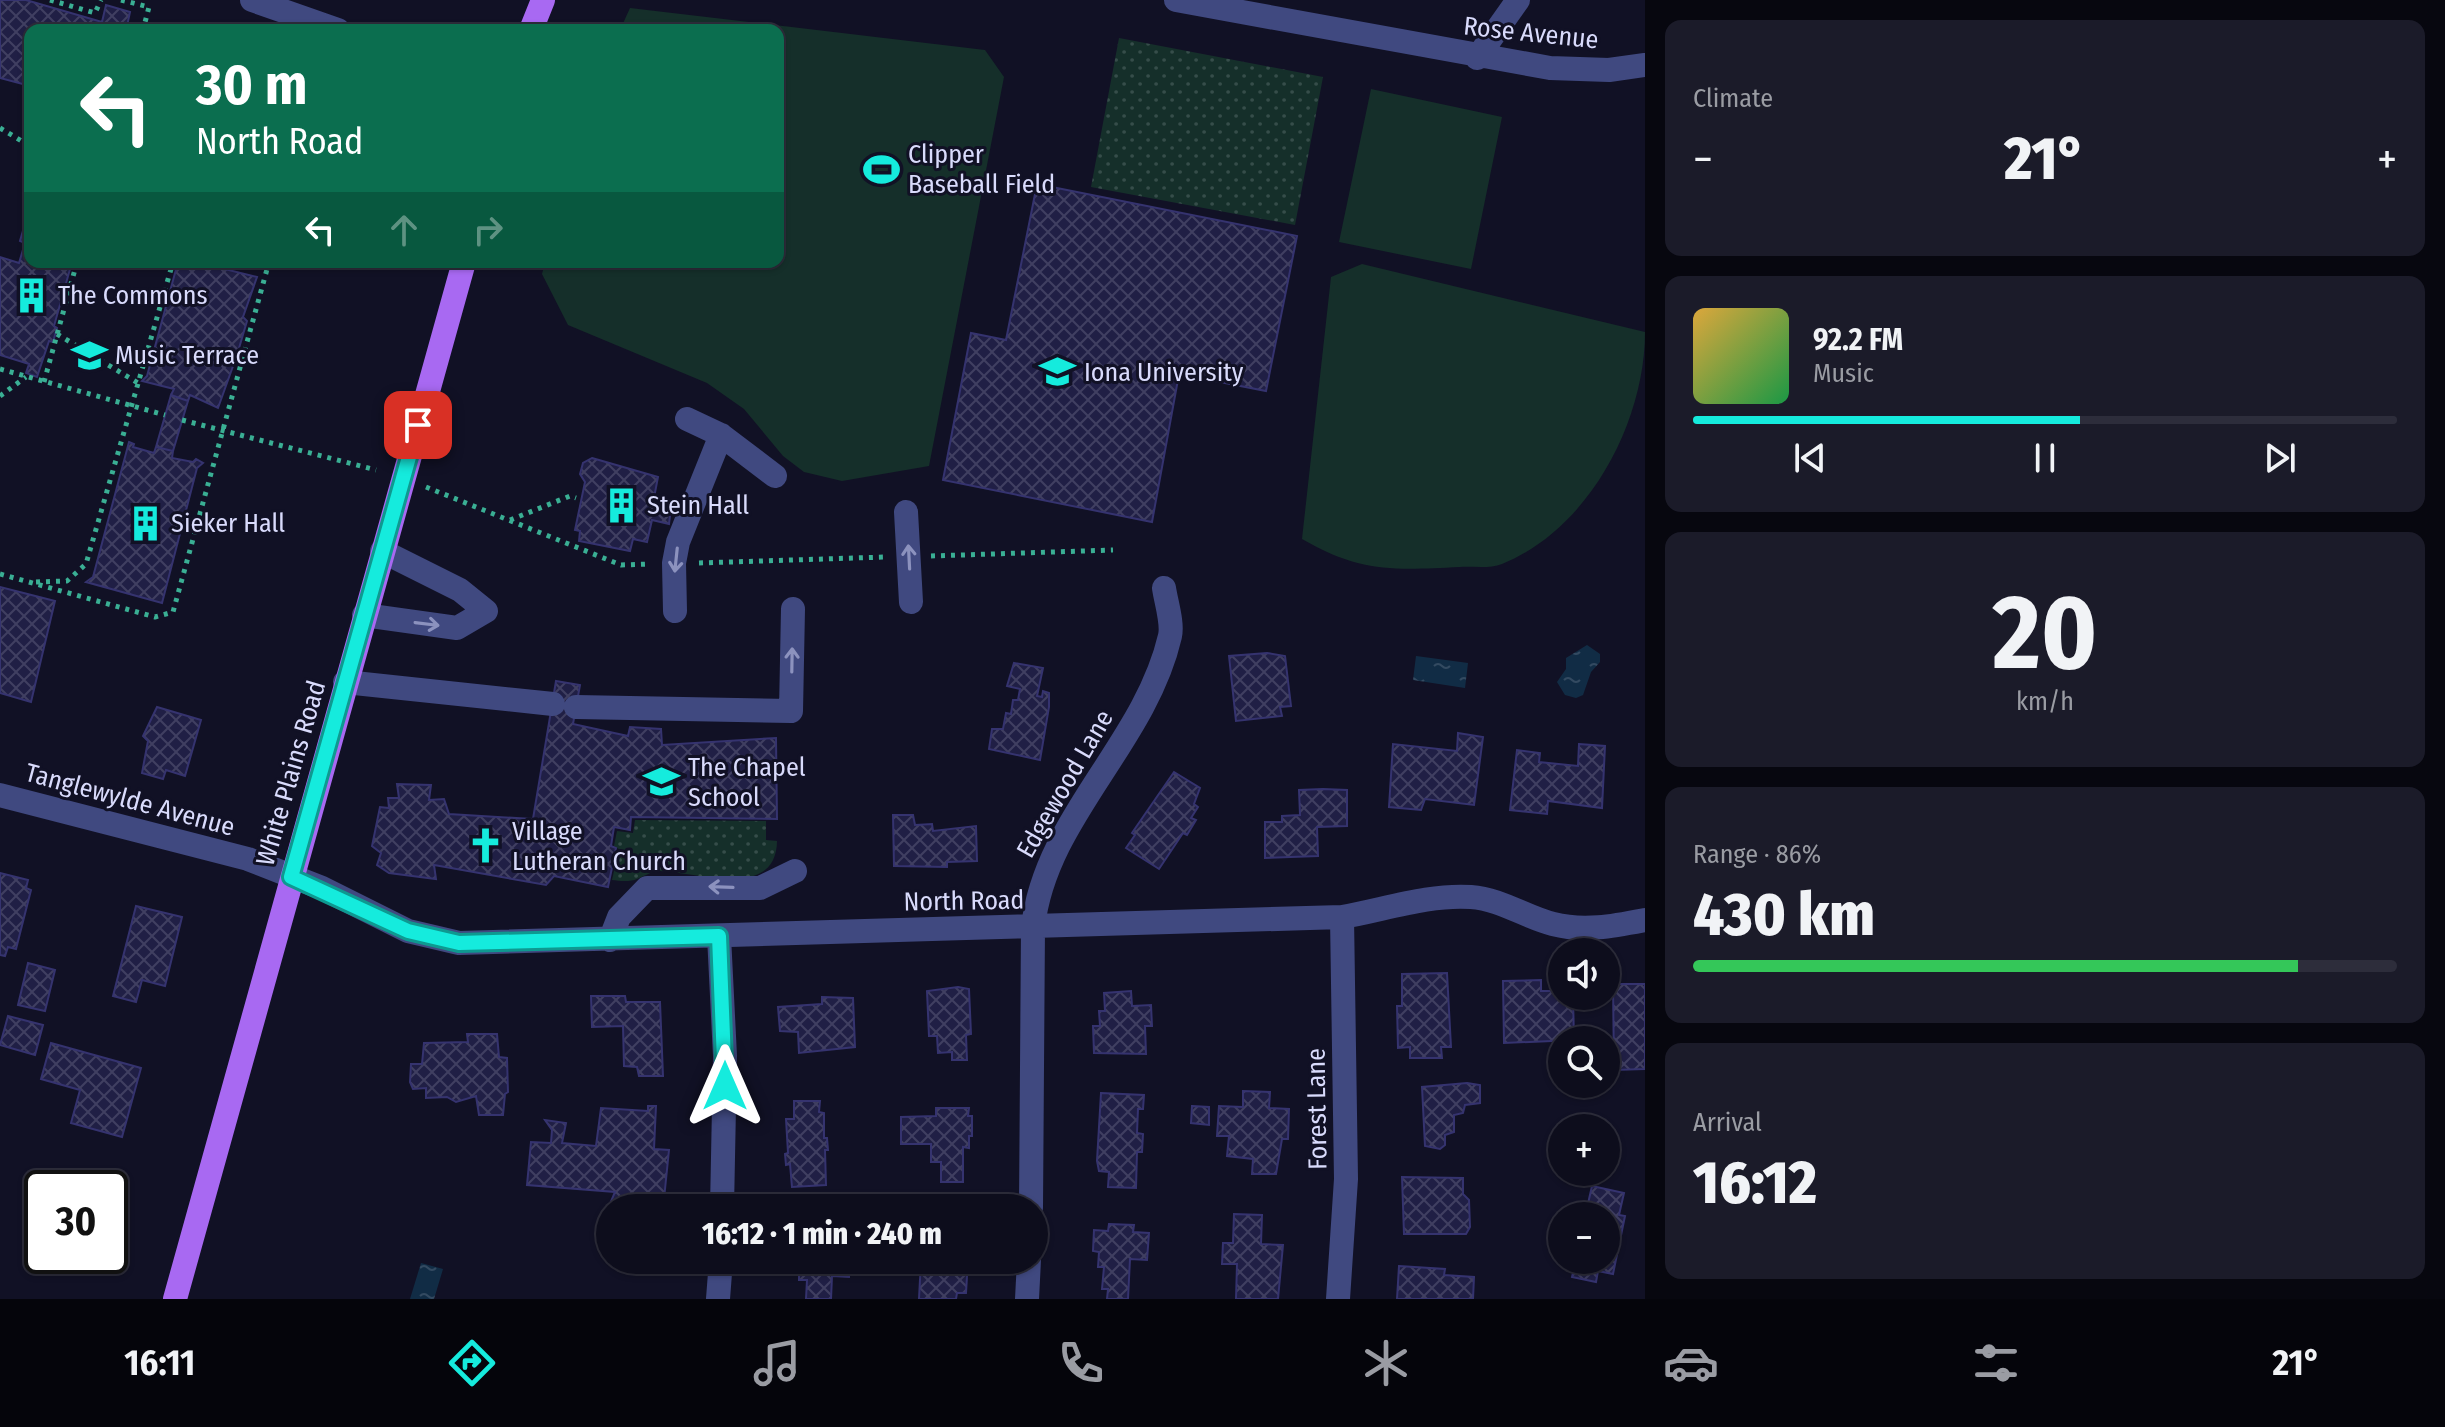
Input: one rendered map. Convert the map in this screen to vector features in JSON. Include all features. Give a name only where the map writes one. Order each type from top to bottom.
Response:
[{"type":"main road","points":[[533,24],[543,0]]},
{"type":"main road","name":"White Plains Road","points":[[175,1299],[462,268]]},
{"type":"street","points":[[252,0],[321,24]]},
{"type":"street","name":"Rose Avenue","points":[[1176,0],[1477,58],[1550,68],[1609,70],[1645,65]]},
{"type":"street","points":[[1477,58],[1518,0]]},
{"type":"street","points":[[687,419],[721,435],[775,476]]},
{"type":"street","points":[[675,611],[674,563],[678,542],[721,435]]},
{"type":"street","points":[[906,512],[911,602]]},
{"type":"street","points":[[364,615],[457,628],[486,611],[460,590],[382,551]]},
{"type":"street","name":"Edgewood Lane","points":[[1031,1194],[1033,927],[1037,894],[1068,826],[1134,723],[1171,634],[1164,588]]},
{"type":"street","points":[[345,682],[564,705],[791,711],[793,609]]},
{"type":"street","name":"Tanglewylde Avenue","points":[[0,795],[248,859],[291,877]]},
{"type":"street","points":[[610,940],[619,917],[647,888],[760,888],[795,871]]},
{"type":"street","name":"North Road","points":[[291,877],[427,938],[459,943],[1342,917],[1468,896],[1491,899],[1551,923],[1574,927],[1604,928],[1645,920]]},
{"type":"street","name":"Forest Lane","points":[[1338,1299],[1346,1179],[1342,917]]},
{"type":"street","points":[[719,936],[725,1056],[722,1194]]},
{"type":"street","points":[[718,1299],[720,1274]]},
{"type":"street","points":[[1027,1299],[1028,1274]]},
{"type":"path","points":[[50,0],[95,13],[101,0]]},
{"type":"path","points":[[121,0],[149,7],[145,24]]},
{"type":"path","points":[[0,128],[24,142]]},
{"type":"path","points":[[44,382],[75,268]]},
{"type":"path","points":[[27,582],[67,581],[86,564],[171,268]]},
{"type":"path","points":[[0,574],[155,617],[173,612],[267,268]]},
{"type":"path","points":[[57,334],[138,383]]},
{"type":"path","points":[[0,369],[165,415]]},
{"type":"path","points":[[0,396],[27,377]]},
{"type":"path","points":[[182,420],[376,470]]},
{"type":"path","points":[[418,483],[621,565],[1113,550]]},
{"type":"path","points":[[509,520],[570,496],[576,498]]},
{"type":"green space","name":"Clipper Baseball Field","points":[[630,8],[765,24],[623,24]]},
{"type":"green space","name":"Clipper Baseball Field","points":[[784,26],[985,50],[1004,77],[929,466],[842,481],[804,472],[783,456],[744,409],[707,383],[568,325],[542,274],[544,268],[784,268]]},
{"type":"green space","points":[[1119,38],[1323,77],[1295,225],[1091,187]]},
{"type":"green space","points":[[1371,89],[1502,117],[1471,269],[1339,242]]},
{"type":"green space","points":[[1362,264],[1645,332],[1635,401],[1623,436],[1606,469],[1561,526],[1533,548],[1492,566],[1415,569],[1360,564],[1302,539],[1331,277]]},
{"type":"green space","points":[[635,820],[766,821],[766,840],[777,841],[773,860],[764,871],[749,877],[713,878],[660,871],[631,881],[612,880],[619,849],[614,846],[617,831],[633,833]]},
{"type":"water","points":[[1587,645],[1600,654],[1600,662],[1591,672],[1583,695],[1576,698],[1565,695],[1557,682],[1566,669],[1566,658]]},
{"type":"water","points":[[1416,656],[1468,663],[1465,688],[1413,680]]},
{"type":"water","points":[[421,1263],[443,1269],[434,1299],[410,1299]]},
{"type":"building","points":[[0,0],[26,0],[102,22],[106,5],[130,12],[127,24],[24,24],[24,84],[0,78]]},
{"type":"building","points":[[1037,184],[1297,236],[1266,391],[1179,374],[1152,522],[943,480],[971,333],[1006,340]]},
{"type":"building","name":"The Commons","points":[[24,246],[24,268],[70,268],[54,326],[57,328],[53,342],[49,341],[37,377],[26,373],[29,364],[0,355],[0,257],[19,263]]},
{"type":"building","points":[[176,268],[220,268],[257,277],[243,317],[247,321],[237,355],[218,408],[190,395],[188,401],[171,395],[174,389],[142,381],[147,376]]},
{"type":"building","points":[[171,395],[188,401],[173,451],[156,447]]},
{"type":"building","name":"Sieker Hall","points":[[129,442],[134,444],[133,447],[154,453],[156,447],[173,451],[172,458],[193,462],[196,459],[203,463],[197,468],[162,603],[86,582],[93,577]]},
{"type":"building","name":"Stein Hall","points":[[592,458],[658,477],[653,503],[671,507],[669,524],[652,520],[647,542],[633,539],[630,551],[579,541],[580,531],[575,530],[585,482],[580,474],[583,463]]},
{"type":"building","points":[[0,587],[55,601],[31,702],[0,693]]},
{"type":"building","points":[[1267,653],[1285,656],[1291,706],[1280,707],[1282,716],[1236,721],[1229,656]]},
{"type":"building","points":[[1014,663],[1043,668],[1037,696],[1042,697],[1043,691],[1049,693],[1049,707],[1040,760],[989,749],[992,729],[1003,729],[1006,713],[1011,714],[1013,700],[1018,700],[1020,689],[1007,686]]},
{"type":"building","points":[[556,681],[580,685],[573,724],[628,736],[630,727],[661,729],[662,745],[776,738],[777,819],[631,817],[630,830],[614,827],[611,846],[616,848],[608,887],[554,876],[546,885],[434,865],[436,879],[389,873],[377,865],[381,853],[372,846],[380,807],[389,808],[388,798],[399,798],[397,784],[431,785],[429,800],[444,799],[449,814],[533,819]]},
{"type":"building","points":[[157,707],[201,720],[185,776],[166,770],[163,779],[142,773],[148,741],[143,736]]},
{"type":"building","points":[[1458,733],[1483,737],[1474,805],[1425,799],[1421,810],[1389,807],[1393,744],[1457,751]]},
{"type":"building","points":[[1579,744],[1605,746],[1602,808],[1548,801],[1547,814],[1510,810],[1517,750],[1540,753],[1539,762],[1578,766]]},
{"type":"building","points":[[1174,772],[1200,788],[1194,804],[1198,807],[1191,818],[1196,820],[1187,835],[1183,833],[1159,869],[1126,848],[1135,835],[1132,833]]},
{"type":"building","points":[[1299,790],[1347,790],[1347,826],[1317,827],[1318,856],[1265,858],[1265,822],[1282,822],[1282,816],[1300,815]]},
{"type":"building","points":[[893,815],[913,815],[915,825],[932,824],[933,831],[976,826],[977,861],[947,862],[947,867],[894,866]]},
{"type":"building","points":[[0,873],[28,880],[26,888],[31,890],[16,949],[8,947],[5,956],[0,955]]},
{"type":"building","points":[[136,906],[182,917],[165,986],[142,980],[136,1002],[113,996]]},
{"type":"building","points":[[28,963],[55,970],[45,1011],[18,1005]]},
{"type":"building","points":[[1447,973],[1451,1047],[1441,1047],[1442,1058],[1410,1058],[1410,1047],[1398,1048],[1397,1006],[1402,1006],[1402,974]]},
{"type":"building","points":[[1541,980],[1541,991],[1548,991],[1548,1010],[1573,1010],[1574,1026],[1548,1026],[1548,1041],[1504,1043],[1503,981]]},
{"type":"building","points":[[1620,984],[1645,984],[1645,1069],[1620,1070],[1620,1026],[1613,1026],[1613,1010],[1620,1010]]},
{"type":"building","points":[[958,987],[969,989],[971,1034],[966,1035],[967,1060],[952,1060],[952,1052],[938,1053],[937,1036],[929,1036],[927,991]]},
{"type":"building","points":[[1131,991],[1132,1006],[1151,1005],[1152,1026],[1145,1026],[1146,1054],[1094,1053],[1093,1026],[1100,1026],[1099,1011],[1105,1011],[1104,993]]},
{"type":"building","points":[[591,996],[625,996],[626,1002],[660,1002],[663,1076],[639,1076],[637,1067],[624,1066],[623,1026],[592,1027]]},
{"type":"building","points":[[822,997],[853,998],[855,1047],[799,1053],[798,1032],[780,1031],[778,1007],[822,1004]]},
{"type":"building","points":[[8,1016],[43,1025],[35,1055],[0,1045]]},
{"type":"building","points":[[467,1034],[497,1034],[499,1057],[507,1058],[508,1092],[505,1094],[503,1115],[479,1115],[476,1096],[456,1102],[447,1097],[426,1098],[426,1088],[413,1089],[410,1082],[411,1064],[422,1064],[424,1043],[468,1042]]},
{"type":"building","points":[[51,1043],[141,1068],[122,1137],[71,1123],[80,1090],[41,1079]]},
{"type":"building","points":[[1467,1083],[1480,1085],[1480,1103],[1465,1105],[1463,1113],[1454,1115],[1454,1132],[1445,1135],[1445,1145],[1440,1149],[1425,1146],[1422,1087]]},
{"type":"building","points":[[1243,1091],[1270,1092],[1269,1108],[1289,1109],[1288,1139],[1282,1139],[1276,1174],[1252,1174],[1253,1159],[1227,1156],[1229,1136],[1217,1136],[1219,1106],[1243,1107]]},
{"type":"building","points":[[1101,1093],[1144,1095],[1143,1109],[1138,1109],[1137,1133],[1143,1134],[1142,1152],[1137,1152],[1136,1188],[1108,1187],[1109,1172],[1099,1171]]},
{"type":"building","points":[[794,1101],[820,1101],[819,1112],[824,1113],[824,1138],[827,1138],[828,1150],[825,1150],[826,1185],[792,1187],[790,1164],[786,1165],[785,1154],[788,1153],[786,1119],[794,1119]]},
{"type":"building","points":[[648,1106],[656,1106],[654,1149],[669,1150],[665,1194],[614,1194],[527,1185],[531,1142],[551,1143],[552,1130],[545,1120],[566,1123],[562,1143],[596,1146],[601,1108],[648,1111]]},
{"type":"building","points":[[1192,1106],[1209,1107],[1209,1125],[1191,1123]]},
{"type":"building","points":[[936,1108],[969,1108],[968,1116],[972,1116],[969,1148],[963,1147],[963,1182],[941,1182],[941,1162],[931,1162],[931,1144],[901,1144],[901,1117],[936,1116]]},
{"type":"building","points":[[1402,1177],[1463,1178],[1463,1194],[1469,1200],[1470,1227],[1466,1234],[1404,1234]]},
{"type":"building","points":[[1592,1186],[1624,1193],[1620,1211],[1620,1202],[1588,1202]]},
{"type":"building","points":[[1234,1214],[1262,1215],[1261,1244],[1283,1245],[1278,1299],[1236,1299],[1237,1264],[1222,1264],[1223,1243],[1233,1243]]},
{"type":"building","points":[[1620,1215],[1625,1216],[1620,1240]]},
{"type":"building","points":[[1109,1224],[1134,1225],[1133,1232],[1149,1233],[1147,1260],[1130,1259],[1128,1299],[1107,1299],[1108,1289],[1102,1289],[1104,1267],[1098,1267],[1099,1252],[1093,1251],[1094,1230],[1108,1231]]},
{"type":"building","points":[[1399,1266],[1445,1269],[1444,1275],[1474,1277],[1473,1299],[1397,1299]]},
{"type":"building","points":[[799,1274],[849,1274],[849,1277],[832,1276],[831,1299],[806,1299],[807,1280],[799,1280]]},
{"type":"building","points":[[920,1274],[967,1274],[966,1293],[957,1293],[956,1299],[919,1299]]},
{"type":"building","points":[[1573,1274],[1597,1274],[1596,1282],[1572,1277]]},
{"type":"place","name":"Clipper Baseball Field","points":[[882,169]]},
{"type":"place","name":"The Commons","points":[[32,295]]},
{"type":"place","name":"Music Terrace","points":[[89,355]]},
{"type":"place","name":"Iona University","points":[[1058,372]]},
{"type":"place","name":"Stein Hall","points":[[621,505]]},
{"type":"place","name":"Sieker Hall","points":[[145,523]]},
{"type":"place","name":"The Chapel School","points":[[662,782]]},
{"type":"place","name":"Village Lutheran Church","points":[[486,846]]},
{"type":"route","points":[[418,425],[291,877],[322,888],[408,931],[427,938],[459,943],[549,943],[719,936],[725,1086]]}]
